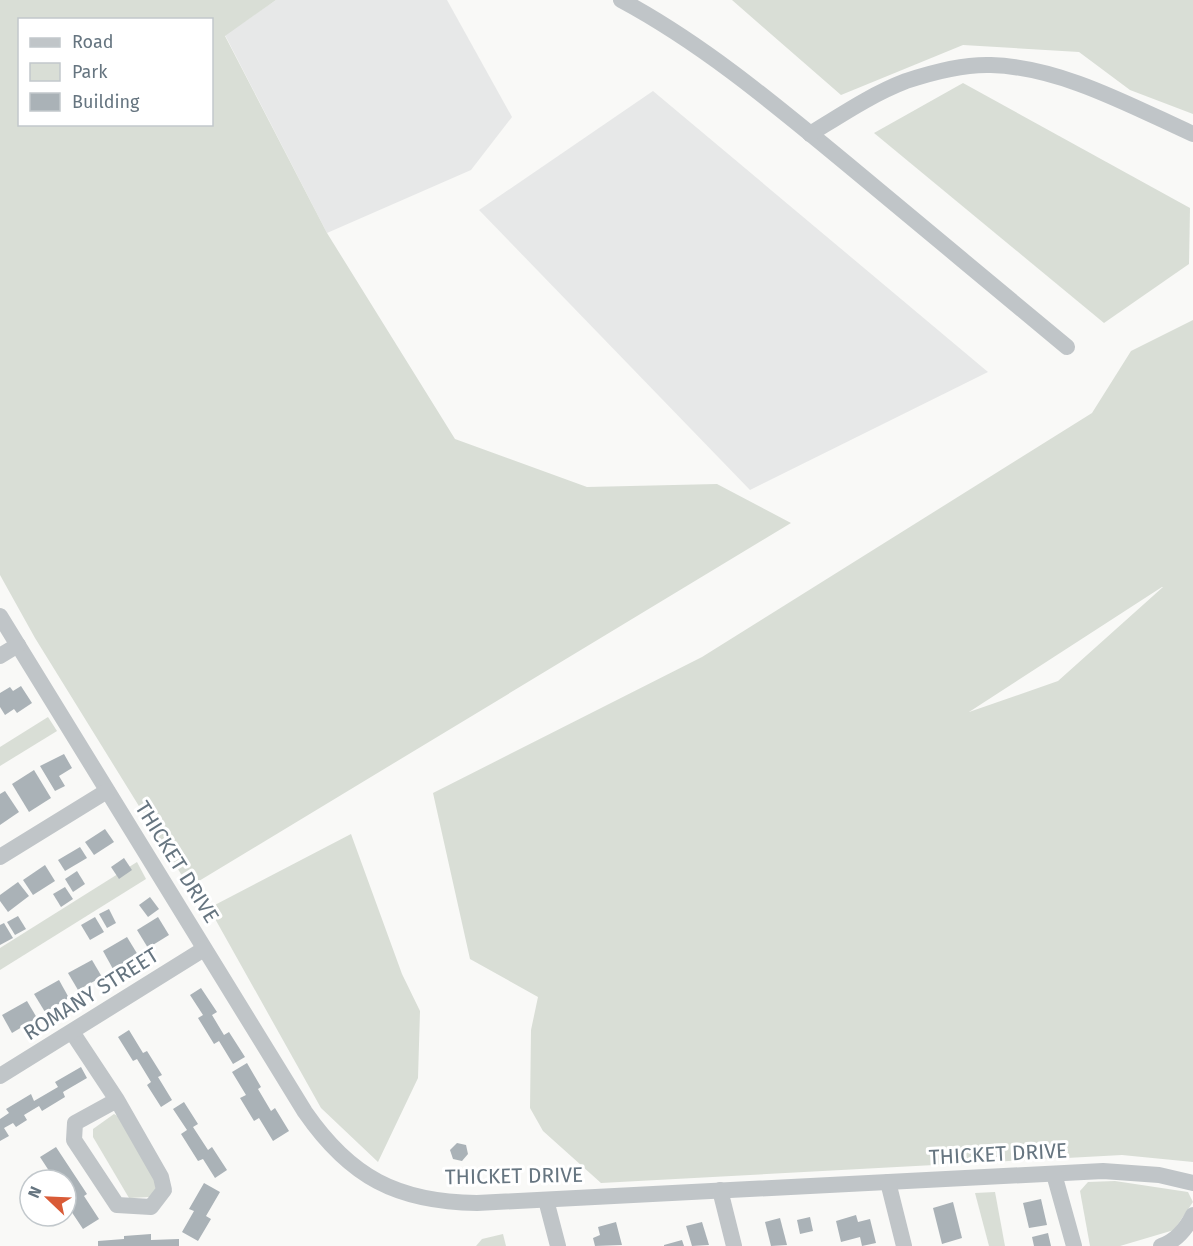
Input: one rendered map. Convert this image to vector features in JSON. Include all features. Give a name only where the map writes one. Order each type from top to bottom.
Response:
[{"type":"street","points":[[621,0],[699,48],[810,134],[1067,347]]},
{"type":"street","points":[[810,134],[868,98],[905,82],[956,68],[990,64],[1029,69],[1065,79],[1121,101],[1193,134]]},
{"type":"street","name":"THICKET DRIVE","points":[[0,616],[310,1120],[326,1141],[356,1169],[384,1185],[422,1198],[460,1203],[1103,1171],[1141,1173],[1193,1183]]},
{"type":"street","points":[[0,656],[18,645]]},
{"type":"street","points":[[0,857],[107,791]]},
{"type":"street","name":"ROMANY STREET","points":[[0,1076],[204,949]]},
{"type":"street","points":[[72,1032],[117,1100],[161,1177],[164,1190],[151,1207],[117,1205],[74,1140],[75,1123],[117,1100]]},
{"type":"street","points":[[1054,1174],[1074,1246]]},
{"type":"street","points":[[888,1182],[904,1246]]},
{"type":"street","points":[[720,1190],[734,1246]]},
{"type":"street","points":[[546,1200],[558,1246]]},
{"type":"street","points":[[1161,1246],[1185,1229],[1193,1215]]},
{"type":"shaded area","points":[[276,0],[447,0],[512,117],[471,170],[327,233],[225,35]]},
{"type":"shaded area","points":[[653,91],[988,372],[750,490],[479,210]]},
{"type":"green space","points":[[0,0],[276,0],[225,36],[327,233],[455,439],[587,487],[717,484],[791,523],[189,887],[35,638],[0,575]]},
{"type":"green space","points":[[732,0],[1193,0],[1193,114],[1130,90],[1079,52],[963,45],[841,95]]},
{"type":"green space","points":[[963,83],[1190,208],[1189,264],[1104,323],[874,133]]},
{"type":"green space","points":[[1193,320],[1193,1162],[1122,1155],[601,1183],[543,1131],[530,1108],[531,1030],[538,997],[470,959],[433,793],[702,657],[1092,413],[1131,351]],"holes":[[[1163,587],[1058,681],[969,712]]]},
{"type":"green space","points":[[48,717],[57,731],[0,766],[0,747]]},
{"type":"green space","points":[[351,834],[402,974],[420,1011],[418,1078],[378,1162],[321,1108],[209,908]]},
{"type":"green space","points":[[137,862],[146,879],[0,970],[0,948]]},
{"type":"green space","points":[[114,1114],[123,1119],[159,1181],[158,1191],[150,1197],[129,1198],[93,1137],[93,1129]]},
{"type":"green space","points":[[1115,1181],[1188,1192],[1193,1202],[1174,1230],[1120,1246],[1090,1246],[1080,1191],[1088,1182]]},
{"type":"green space","points":[[995,1192],[1005,1246],[989,1246],[975,1193]]},
{"type":"green space","points":[[503,1234],[506,1246],[476,1246],[482,1239]]},
{"type":"building","points":[[21,686],[32,703],[17,713],[14,709],[5,715],[0,707],[0,693],[10,687],[13,691]]},
{"type":"building","points":[[64,754],[72,768],[59,776],[65,786],[55,791],[40,766]]},
{"type":"building","points":[[34,770],[51,798],[29,812],[12,784]]},
{"type":"building","points":[[5,791],[19,812],[0,825],[0,794]]},
{"type":"building","points":[[105,829],[114,842],[94,855],[85,842]]},
{"type":"building","points":[[80,847],[87,858],[65,871],[58,860]]},
{"type":"building","points":[[124,858],[132,870],[119,879],[111,867]]},
{"type":"building","points":[[45,865],[55,881],[33,895],[23,880]]},
{"type":"building","points":[[77,871],[85,884],[73,892],[65,879]]},
{"type":"building","points":[[18,882],[29,896],[8,912],[0,901],[0,895]]},
{"type":"building","points":[[65,887],[73,899],[61,907],[53,894]]},
{"type":"building","points":[[150,897],[159,909],[148,917],[139,905]]},
{"type":"building","points":[[109,909],[116,923],[107,928],[99,914]]},
{"type":"building","points":[[18,916],[26,929],[15,935],[7,922]]},
{"type":"building","points":[[95,917],[104,932],[90,940],[81,925]]},
{"type":"building","points":[[158,917],[169,935],[148,948],[137,930]]},
{"type":"building","points":[[4,923],[13,938],[0,945],[0,925]]},
{"type":"building","points":[[127,937],[138,955],[113,969],[103,951]]},
{"type":"building","points":[[92,960],[102,977],[78,990],[68,973]]},
{"type":"building","points":[[59,980],[69,998],[45,1012],[34,994]]},
{"type":"building","points":[[201,988],[217,1012],[212,1015],[224,1035],[229,1032],[245,1057],[233,1064],[219,1041],[214,1044],[198,1018],[203,1015],[190,995]]},
{"type":"building","points":[[27,1001],[37,1018],[12,1033],[2,1015]]},
{"type":"building","points":[[129,1030],[143,1053],[147,1051],[162,1075],[158,1077],[172,1100],[161,1107],[147,1085],[151,1082],[137,1059],[133,1061],[118,1037]]},
{"type":"building","points":[[247,1063],[271,1111],[275,1108],[289,1131],[273,1141],[259,1118],[254,1121],[240,1098],[246,1095],[232,1072]]},
{"type":"building","points":[[81,1067],[87,1078],[63,1092],[65,1097],[42,1111],[39,1106],[24,1115],[27,1120],[16,1127],[13,1123],[4,1128],[9,1136],[0,1141],[0,1119],[9,1113],[6,1109],[31,1094],[34,1101],[58,1087],[55,1082]]},
{"type":"building","points":[[184,1102],[198,1124],[193,1127],[208,1150],[212,1147],[227,1170],[215,1178],[203,1159],[198,1161],[181,1134],[187,1130],[173,1109]]},
{"type":"building","points":[[457,1143],[466,1145],[468,1154],[462,1161],[453,1159],[450,1150]]},
{"type":"building","points":[[56,1147],[70,1168],[47,1168],[40,1157]]},
{"type":"building","points":[[78,1180],[87,1194],[84,1196],[99,1219],[83,1229],[78,1222]]},
{"type":"building","points":[[204,1183],[220,1192],[206,1216],[211,1219],[198,1241],[182,1232],[194,1211],[189,1209]]},
{"type":"building","points":[[1041,1199],[1047,1225],[1029,1228],[1023,1203]]},
{"type":"building","points":[[953,1202],[962,1238],[942,1244],[933,1208]]},
{"type":"building","points":[[856,1215],[858,1222],[870,1219],[876,1243],[862,1246],[860,1237],[841,1242],[836,1221]]},
{"type":"building","points":[[810,1217],[813,1231],[800,1234],[797,1220]]},
{"type":"building","points":[[780,1218],[787,1245],[771,1246],[765,1222]]},
{"type":"building","points":[[616,1222],[622,1245],[595,1246],[593,1238],[600,1235],[598,1227]]},
{"type":"building","points":[[702,1222],[709,1245],[692,1246],[686,1226]]},
{"type":"building","points":[[1048,1233],[1051,1246],[1034,1246],[1032,1237]]},
{"type":"building","points":[[151,1234],[151,1240],[179,1239],[179,1246],[98,1246],[98,1241]]},
{"type":"building","points":[[682,1240],[684,1246],[664,1246],[664,1245]]}]
